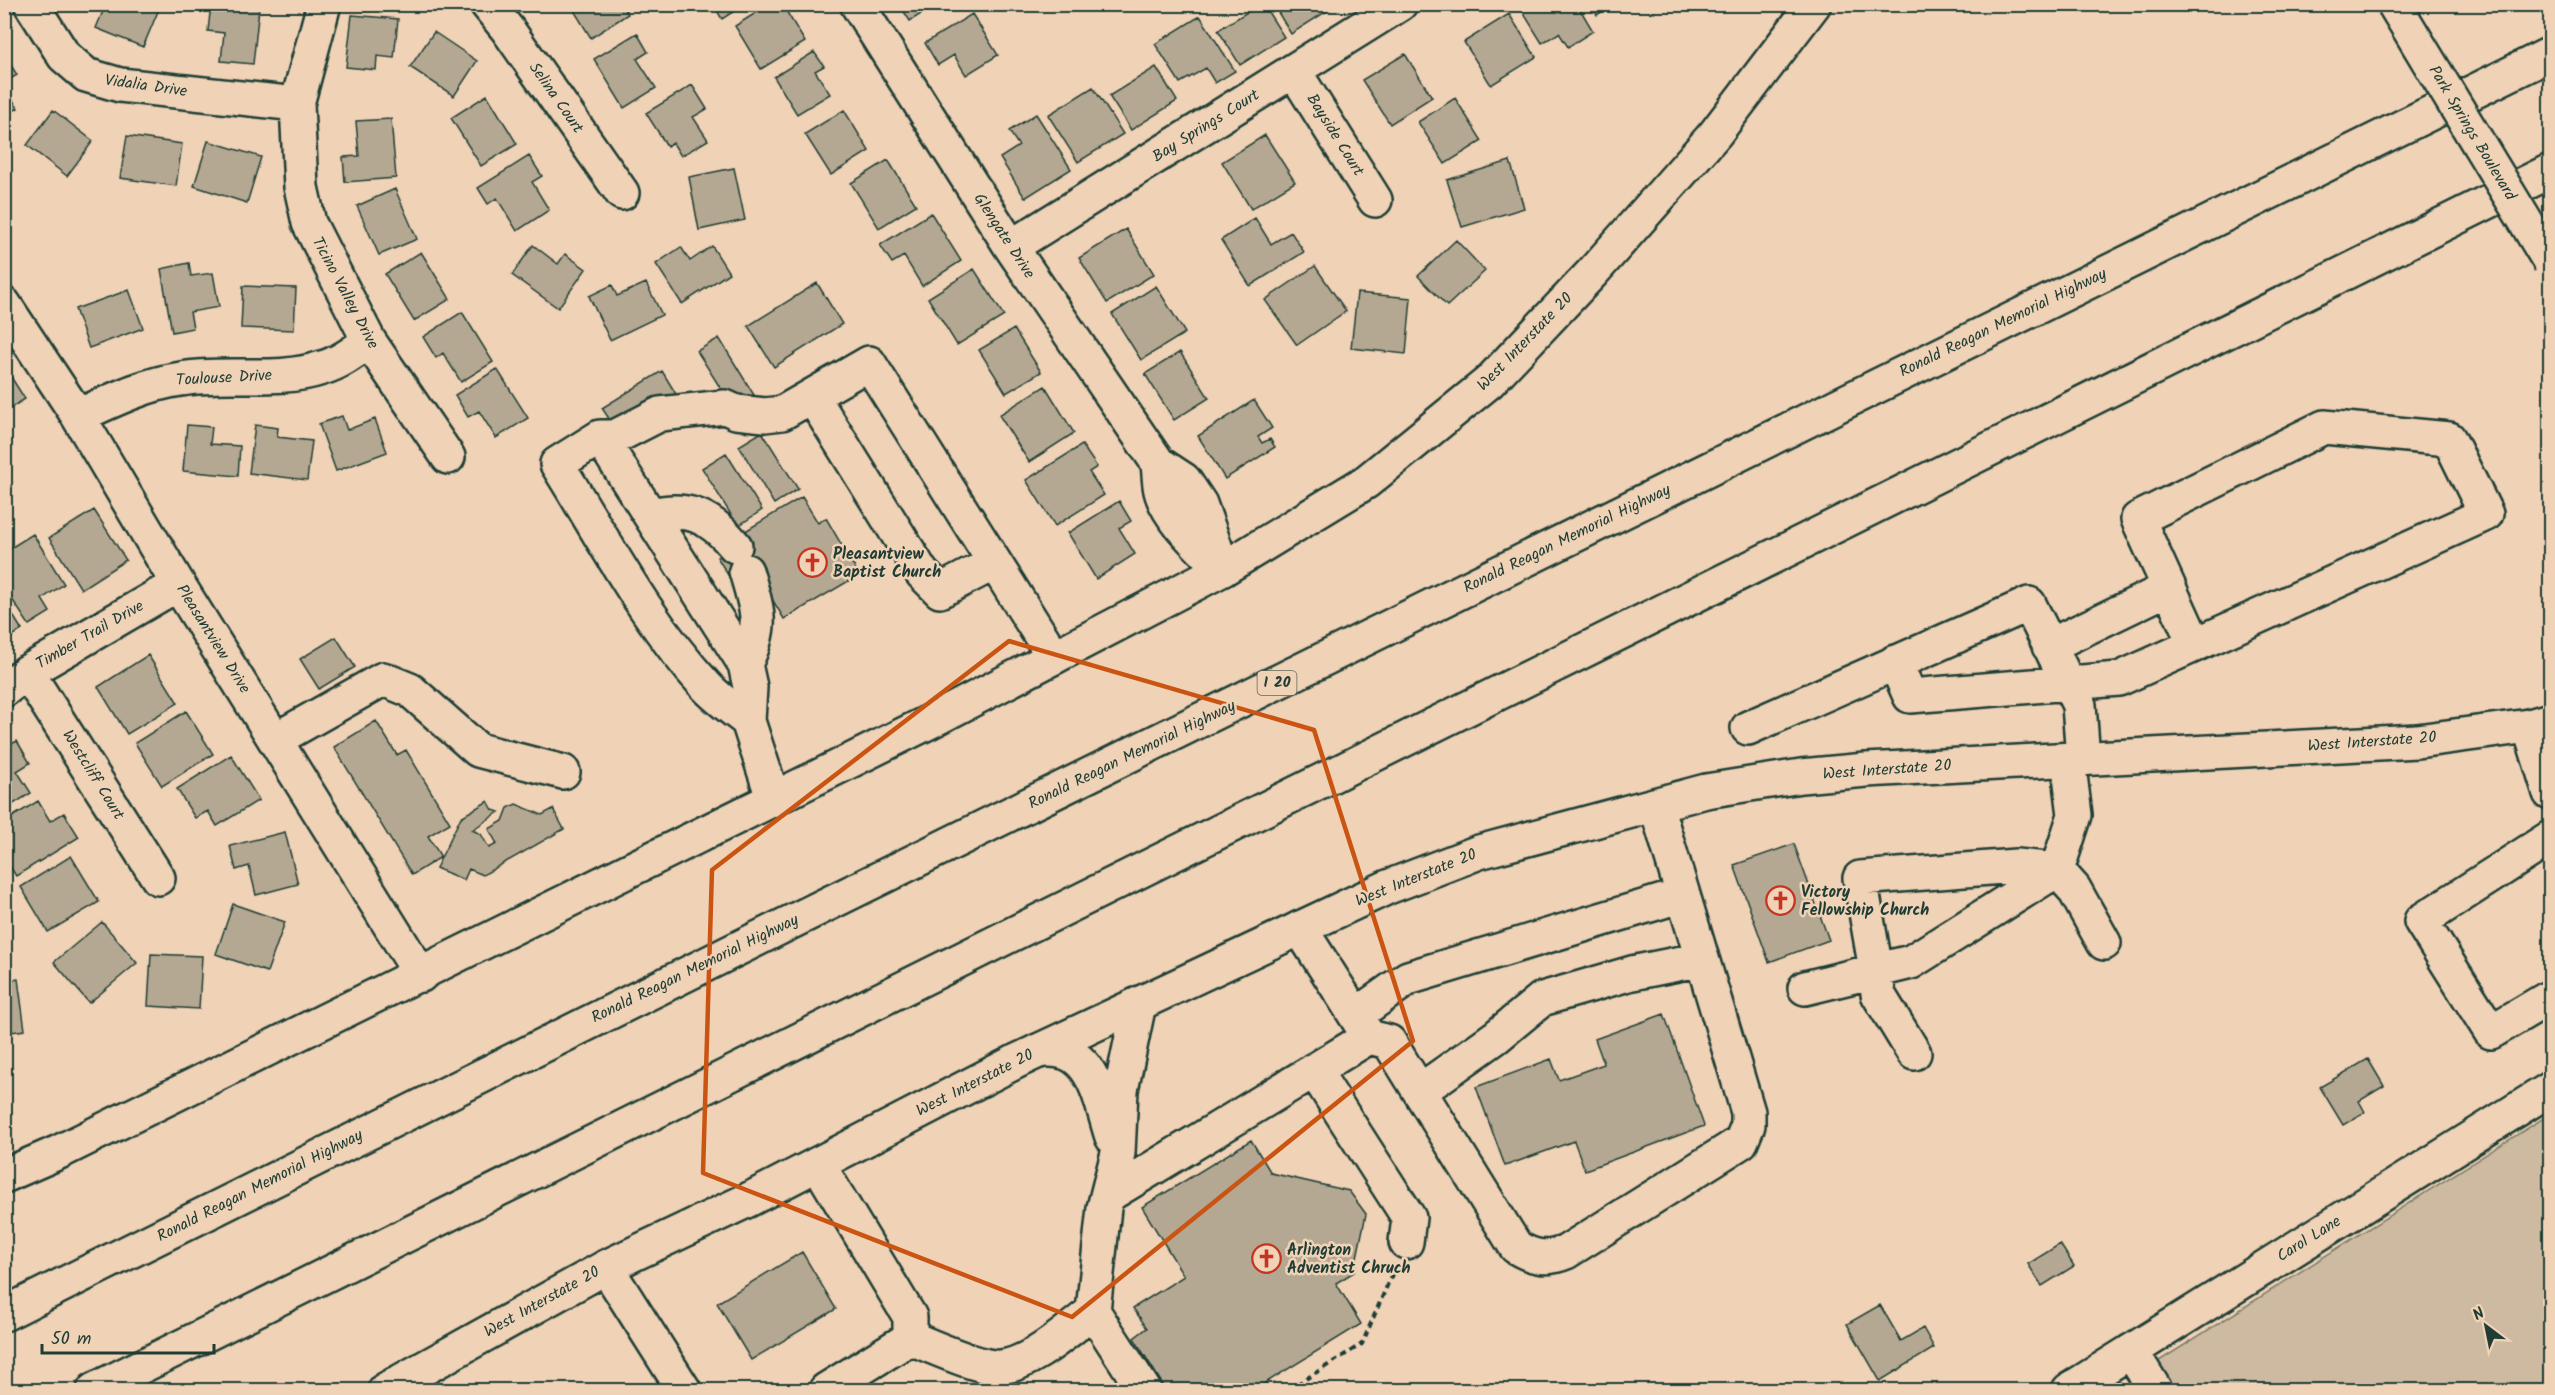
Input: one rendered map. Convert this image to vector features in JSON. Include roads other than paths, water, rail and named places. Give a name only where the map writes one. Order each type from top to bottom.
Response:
[{"type":"main road","name":"Vidalia Drive","points":[[31,4],[64,56],[86,75],[120,86],[297,104]]},
{"type":"main road","name":"Ticino Valley Drive","points":[[324,4],[297,104],[301,188],[309,224],[369,341],[448,457]]},
{"type":"main road","name":"Selina Court","points":[[488,4],[622,193]]},
{"type":"main road","name":"Glengate Drive","points":[[857,4],[1011,247],[1158,463],[1161,494],[1189,512],[1223,570]]},
{"type":"main road","name":"Bay Springs Court","points":[[1011,247],[1400,4]]},
{"type":"main road","name":"West Interstate 20","points":[[4,1176],[90,1137],[421,975],[1054,657],[1223,570],[1366,482],[1490,382],[1592,273],[1714,134],[1814,4]]},
{"type":"main road","name":"Park Springs Boulevard","points":[[2394,4],[2550,262]]},
{"type":"main road","name":"Ronald Reagan Memorial Highway","points":[[4,1314],[783,926],[2550,54]]},
{"type":"main road","name":"Bayside Court","points":[[1294,71],[1376,200]]},
{"type":"main road","points":[[94,1390],[2550,171]]},
{"type":"main road","name":"Pleasantview Drive","points":[[4,304],[78,416],[178,584],[421,975]]},
{"type":"main road","name":"Toulouse Drive","points":[[78,416],[125,394],[181,378],[282,375],[321,369],[343,359],[369,341]]},
{"type":"main road","points":[[748,721],[708,688],[673,646],[557,464],[600,437],[615,436],[660,414],[725,407],[736,412],[765,415],[782,413],[869,363],[1054,657]]},
{"type":"main road","points":[[812,396],[922,573],[940,591],[994,563]]},
{"type":"main road","points":[[1895,662],[1910,696],[2118,679],[2195,645],[2486,514],[2449,439],[2324,427],[2138,519],[2195,645]]},
{"type":"main road","points":[[600,437],[745,664],[750,687],[748,721],[774,798]]},
{"type":"main road","points":[[650,515],[683,511],[699,516],[722,530],[740,559],[758,610],[757,639],[745,664]]},
{"type":"main road","name":"Timber Trail Drive","points":[[16,681],[178,584]]},
{"type":"main road","points":[[2049,646],[2169,588]]},
{"type":"main road","points":[[1748,728],[2028,604],[2079,705],[2075,759],[2075,815],[2057,870],[1911,962],[1805,988]]},
{"type":"main road","points":[[275,740],[383,679],[410,690],[478,750],[563,772]]},
{"type":"main road","name":"Westcliff Court","points":[[16,681],[158,878]]},
{"type":"main road","name":"West Interstate 20","points":[[385,1390],[606,1267],[818,1164],[1038,1051],[1388,887],[1479,852],[1706,791],[1801,776],[1866,770],[2417,741],[2540,723]]},
{"type":"main road","points":[[2540,723],[2550,794]]},
{"type":"main road","points":[[1300,928],[1362,1026],[1389,1042],[1516,1247],[1528,1254],[1554,1257],[1566,1252],[1741,1142],[1748,1125],[1748,1112],[1656,805]]},
{"type":"main road","points":[[2550,838],[2421,921],[2491,1032],[2550,997]]},
{"type":"main road","points":[[1914,1053],[1878,994],[1860,878],[2016,866],[2057,870],[2073,889],[2104,943]]},
{"type":"main road","points":[[1107,1196],[1314,1070],[1362,1026],[1408,978],[1683,895]]},
{"type":"main road","points":[[1420,1091],[1496,1037],[1542,999],[1632,973],[1702,959]]},
{"type":"main road","points":[[1139,1004],[1122,1090],[1118,1153],[1107,1196],[1093,1311],[1144,1390]]},
{"type":"main road","points":[[1038,1051],[1052,1049],[1066,1051],[1078,1058],[1087,1069],[1118,1153]]},
{"type":"main road","points":[[1314,1070],[1409,1218],[1406,1242]]},
{"type":"main road","name":"Carol Lane","points":[[2069,1390],[2550,1089]]},
{"type":"main road","points":[[818,1164],[910,1317],[910,1338]]},
{"type":"main road","points":[[606,1267],[684,1390]]},
{"type":"main road","points":[[910,1338],[994,1368],[1022,1361],[1051,1344],[1093,1311]]},
{"type":"main road","points":[[826,1390],[910,1338]]},
{"type":"main road","points":[[2131,1351],[2155,1390]]},
{"type":"place","name":"Pleasantview Baptist Church","points":[[812,563]]},
{"type":"place","name":"Victory Fellowship Church","points":[[1780,901]]},
{"type":"place","name":"Arlington Adventist Chruch","points":[[1266,1259]]}]
